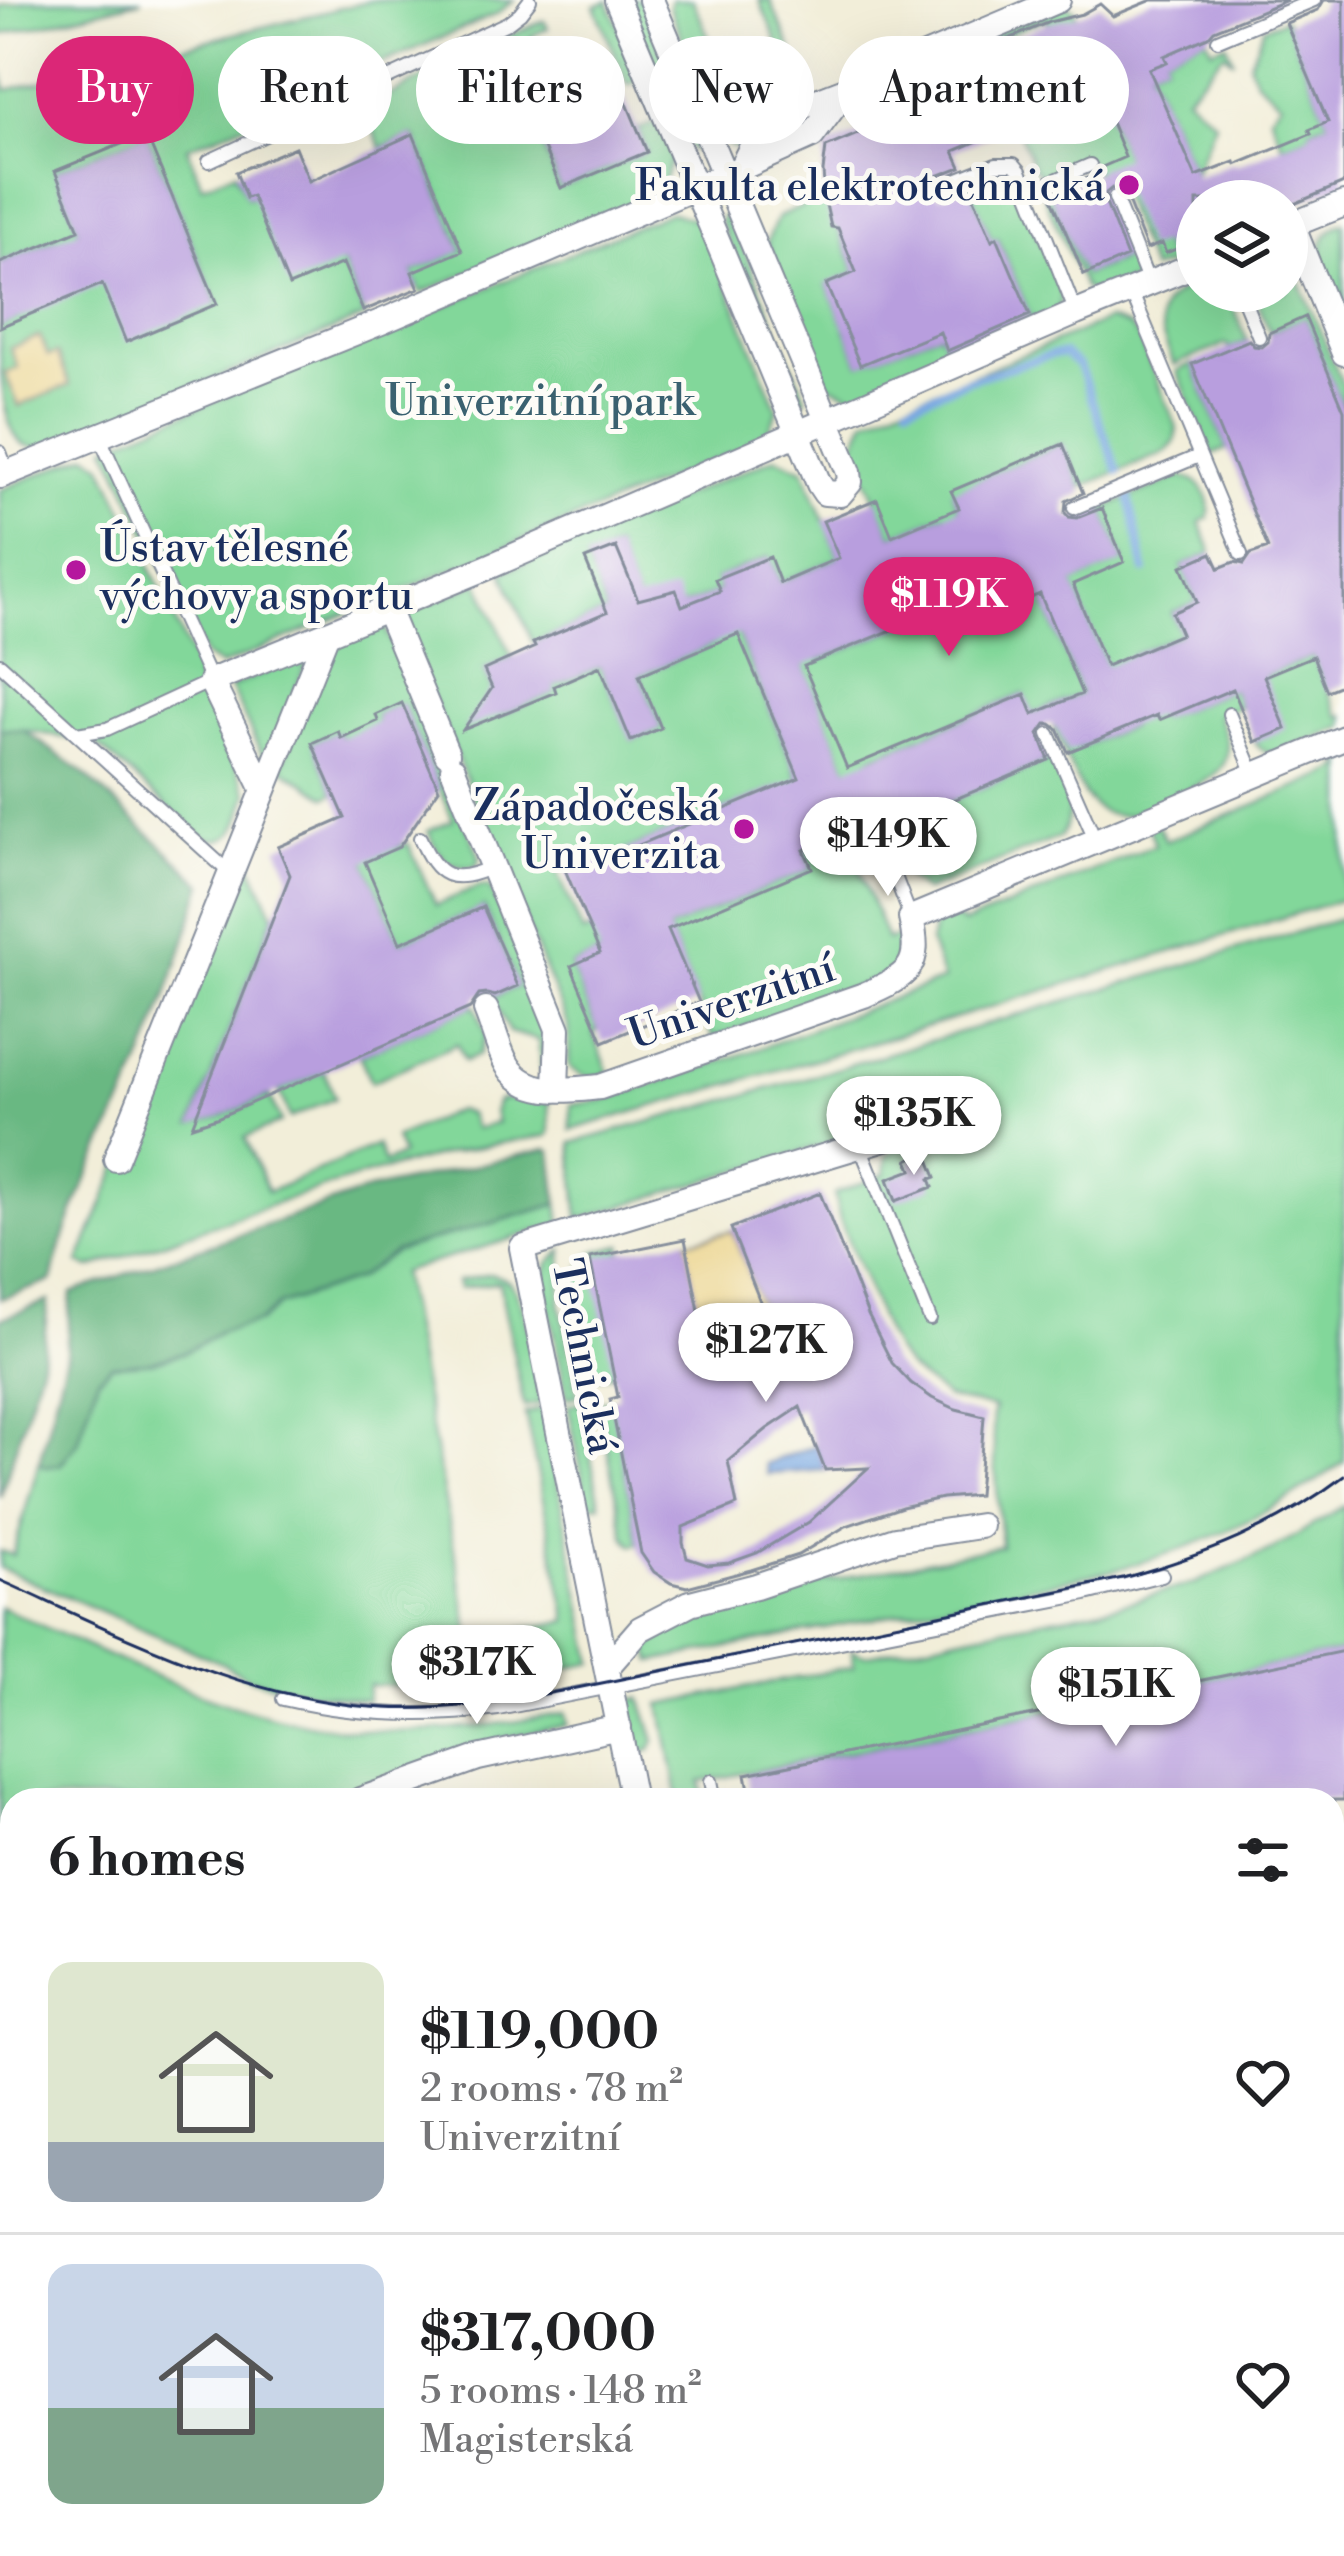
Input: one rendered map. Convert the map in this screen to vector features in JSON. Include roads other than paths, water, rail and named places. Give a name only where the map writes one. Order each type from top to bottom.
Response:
[{"type":"street","points":[[617,0],[821,489],[840,494],[848,488],[850,477],[734,171],[651,0]]},
{"type":"street","points":[[3,467],[100,438],[734,171],[765,121],[1058,0]]},
{"type":"street","points":[[1308,218],[1344,203]]},
{"type":"street","points":[[1308,270],[1344,353]]},
{"type":"street","points":[[265,790],[211,681],[1176,272]]},
{"type":"street","points":[[387,609],[558,1029],[556,1090],[524,1082],[507,1066],[486,1010]]},
{"type":"street","points":[[116,1160],[327,633]]},
{"type":"street","points":[[911,918],[1344,739]]},
{"type":"street","name":"Univerzitní","points":[[556,1090],[619,1081],[891,983],[916,956],[911,918]]},
{"type":"street","name":"Technická","points":[[631,1788],[522,1248],[915,1129]]},
{"type":"street","points":[[609,1677],[640,1629],[690,1603],[895,1539],[980,1526]]},
{"type":"street","points":[[394,1788],[478,1758],[619,1727]]},
{"type":"lane","points":[[208,161],[507,23],[530,0]]},
{"type":"lane","points":[[1218,40],[1313,0]]},
{"type":"lane","points":[[941,186],[995,164],[1014,164],[1076,313]]},
{"type":"lane","points":[[1028,192],[1090,165]]},
{"type":"lane","points":[[1114,198],[1199,456],[1241,554]]},
{"type":"lane","points":[[1249,312],[1259,337]]},
{"type":"lane","points":[[76,734],[107,729],[211,681],[100,438]]},
{"type":"lane","points":[[1074,508],[1199,456]]},
{"type":"lane","points":[[0,664],[232,875]]},
{"type":"lane","points":[[1229,714],[1254,776]]},
{"type":"lane","points":[[1049,734],[1096,841]]},
{"type":"lane","points":[[872,814],[911,918]]},
{"type":"lane","points":[[420,838],[430,861],[449,876],[471,877],[492,867]]},
{"type":"lane","points":[[860,1146],[930,1319]]},
{"type":"lane","points":[[284,1699],[340,1711],[416,1716],[498,1709],[609,1677],[1086,1594],[1162,1575]]},
{"type":"lane","points":[[711,1780],[713,1788]]},
{"type":"water","points":[[816,1445],[825,1470],[767,1474],[765,1464]]},
{"type":"waterway","points":[[908,405],[966,381],[1064,354],[1079,366],[1118,471]]},
{"type":"waterway","points":[[1129,497],[1145,571]]},
{"type":"tram line","points":[[0,1580],[186,1662],[283,1693],[384,1708],[453,1707],[567,1690],[1123,1578],[1238,1538],[1344,1476]]},
{"type":"place","name":"Fakulta elektrotechnická","points":[[1129,185]]},
{"type":"place","name":"Ústav tělesné výchovy a sportu","points":[[76,570]]},
{"type":"place","name":"Západočeská Univerzita","points":[[744,829]]},
{"type":"park label","name":"Univerzitní park","points":[[540,400]]}]
